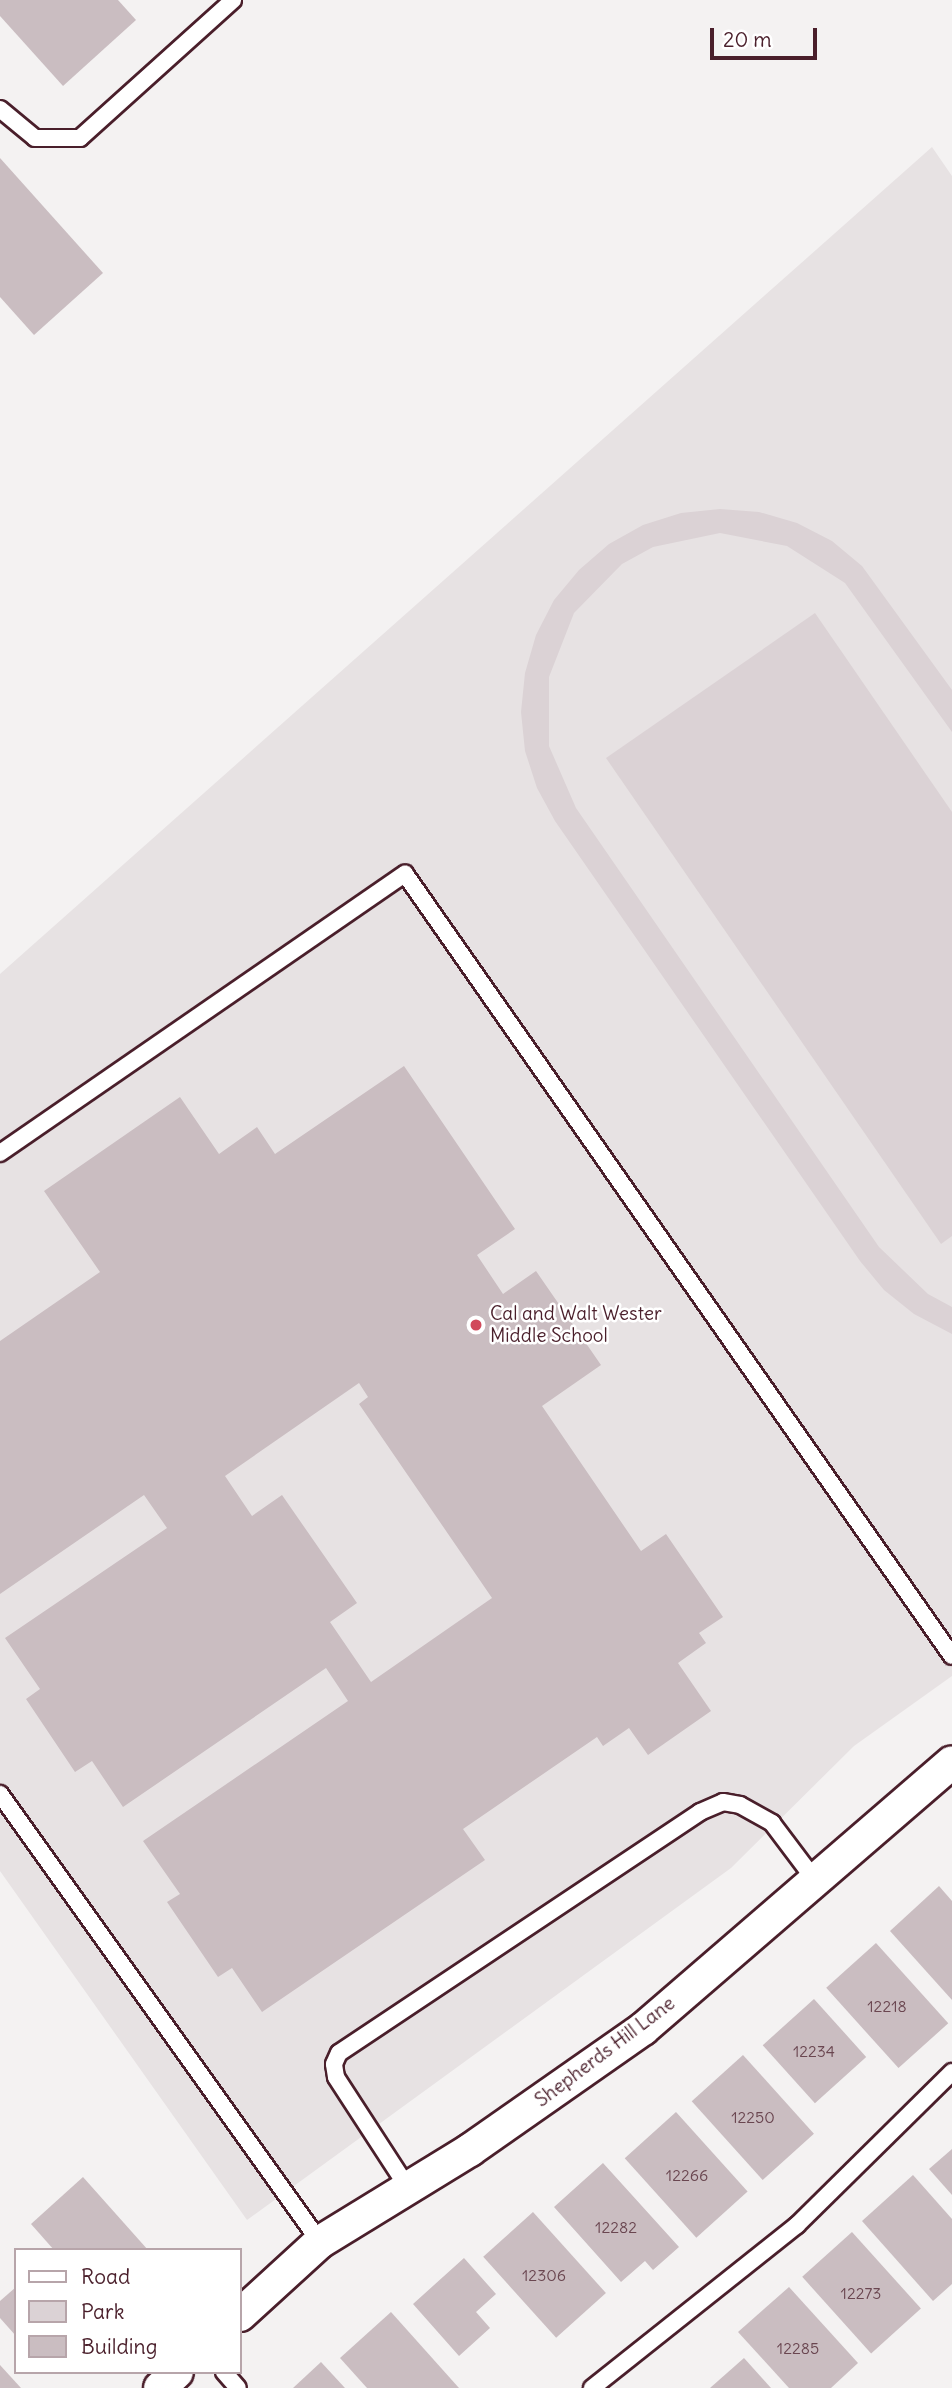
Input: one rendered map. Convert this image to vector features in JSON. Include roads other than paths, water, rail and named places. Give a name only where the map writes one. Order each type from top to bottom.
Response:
[{"type":"street","name":"Shepherds Hill Lane","points":[[242,2313],[320,2242],[408,2188],[643,2029],[952,1762]]},
{"type":"street","points":[[160,2388],[175,2374]]},
{"type":"lane","points":[[0,109],[35,138],[80,138],[233,0]]},
{"type":"lane","points":[[0,1153],[405,874],[952,1656]]},
{"type":"lane","points":[[0,1794],[320,2242]]},
{"type":"lane","points":[[408,2188],[336,2077],[334,2064],[339,2053],[700,1812],[723,1802],[740,1805],[772,1823],[816,1880]]},
{"type":"lane","points":[[592,2388],[797,2225],[952,2072]]},
{"type":"lane","points":[[226,2374],[237,2388]]},
{"type":"place","name":"Cal and Walt Wester Middle School","points":[[476,1325]]}]
